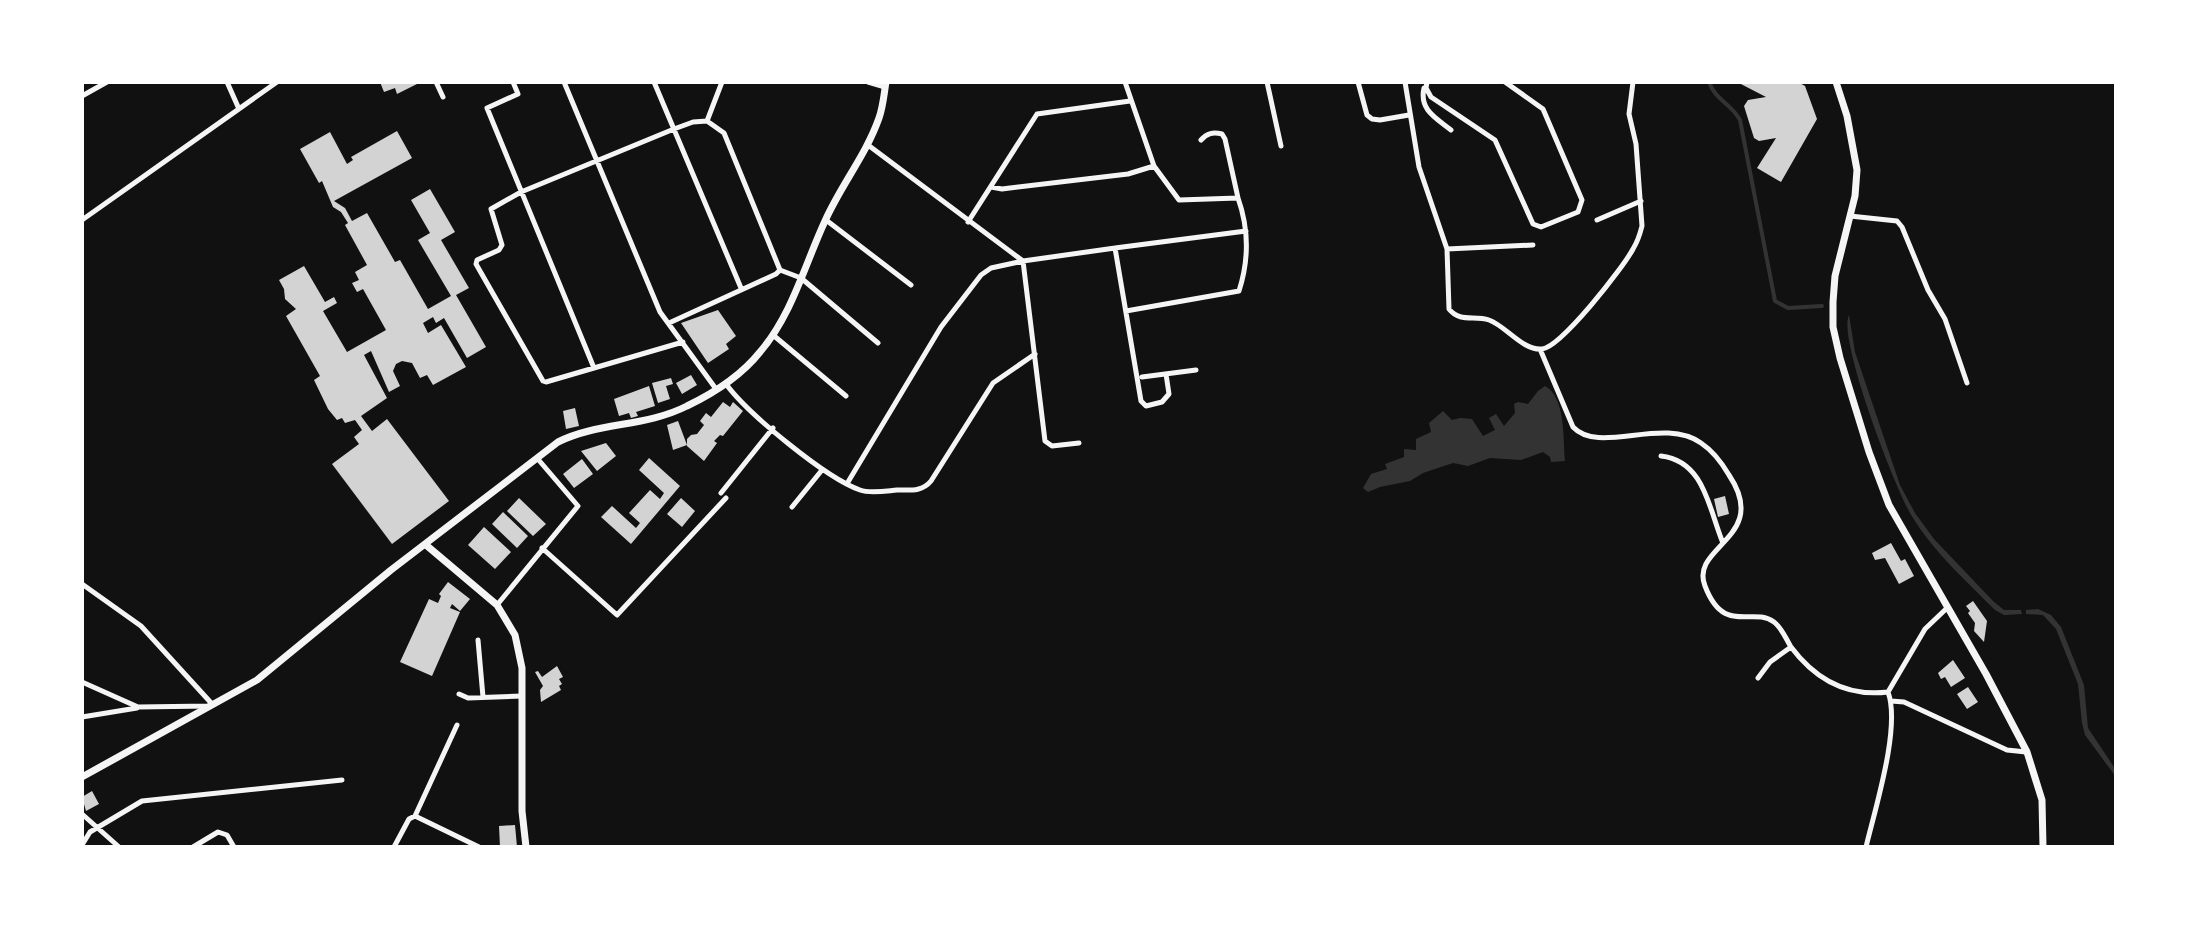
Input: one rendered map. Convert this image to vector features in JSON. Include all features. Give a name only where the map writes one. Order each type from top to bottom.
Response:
[{"type":"street","points":[[82,96],[107,82]]},
{"type":"street","points":[[227,82],[239,109]]},
{"type":"street","points":[[82,220],[277,82]]},
{"type":"street","points":[[436,82],[443,97]]},
{"type":"street","points":[[513,82],[518,94],[487,108],[594,368]]},
{"type":"street","points":[[564,82],[660,312],[716,389]]},
{"type":"street","points":[[654,82],[741,288]]},
{"type":"street","points":[[707,121],[722,82]]},
{"type":"street","points":[[82,777],[214,706],[277,666],[391,570],[536,458],[568,437],[654,419],[686,407],[726,384],[753,361],[773,335],[825,219],[868,145],[880,115],[886,84],[868,82]]},
{"type":"street","points":[[1125,82],[1154,166],[1182,202],[1238,198]]},
{"type":"street","points":[[1267,82],[1281,146]]},
{"type":"street","points":[[1358,82],[1367,115],[1372,119],[1409,115]]},
{"type":"street","points":[[1405,82],[1419,167],[1447,249],[1448,303],[1453,314],[1488,320],[1532,348],[1540,349],[1553,344],[1598,298],[1632,252],[1642,226],[1636,144],[1629,114],[1633,82]]},
{"type":"street","points":[[1427,83],[1427,92],[1431,97],[1495,140],[1533,224],[1541,227],[1578,212],[1582,200],[1543,109],[1505,82]]},
{"type":"street","points":[[1836,82],[1854,146],[1857,170],[1850,216],[1835,276],[1833,327],[1840,358],[1889,505],[2027,752],[2042,800],[2043,847]]},
{"type":"street","points":[[1427,83],[1423,94],[1426,109],[1451,130]]},
{"type":"street","points":[[968,222],[1037,114],[1130,101]]},
{"type":"street","points":[[683,342],[543,381],[476,264],[477,260],[499,250],[502,245],[491,209],[521,192],[674,129],[707,121],[724,133],[780,270],[801,278],[878,343]]},
{"type":"street","points":[[1126,311],[1239,291],[1247,267],[1246,231],[1225,139],[1222,134],[1210,133],[1201,140]]},
{"type":"street","points":[[868,145],[1023,261],[1046,444],[1079,443]]},
{"type":"street","points":[[991,187],[1002,189],[1128,174],[1154,166]]},
{"type":"street","points":[[1597,220],[1641,201]]},
{"type":"street","points":[[1850,216],[1897,221],[1902,227],[1928,290],[1945,319],[1967,383]]},
{"type":"street","points":[[825,219],[911,285]]},
{"type":"street","points":[[848,482],[941,327],[981,275],[991,268],[1246,231]]},
{"type":"street","points":[[1447,249],[1533,245]]},
{"type":"street","points":[[1115,248],[1141,401],[1146,406],[1162,402],[1169,394],[1166,374]]},
{"type":"street","points":[[669,323],[780,270]]},
{"type":"street","points":[[773,335],[846,396]]},
{"type":"street","points":[[1540,349],[1578,433],[1605,438],[1675,431],[1691,436],[1710,450],[1730,476],[1740,495],[1740,520],[1703,569],[1703,581],[1714,603],[1729,616],[1764,618],[1776,623],[1791,647],[1815,674],[1832,685],[1859,692],[1888,692]]},
{"type":"street","points":[[726,384],[822,470],[838,480],[862,491],[920,489],[927,485],[993,383],[1035,354]]},
{"type":"street","points":[[1142,377],[1196,370]]},
{"type":"street","points":[[542,548],[617,615],[723,495],[773,428]]},
{"type":"street","points":[[1661,456],[1679,460],[1697,477],[1709,499],[1724,544]]},
{"type":"street","points":[[497,605],[578,506],[536,458]]},
{"type":"street","points":[[792,507],[822,470]]},
{"type":"street","points":[[426,545],[497,605],[515,635],[522,696],[522,811],[526,847]]},
{"type":"street","points":[[82,584],[141,626],[214,706]]},
{"type":"street","points":[[1866,847],[1889,742],[1891,701],[1888,692],[1925,629],[1947,608]]},
{"type":"street","points":[[478,640],[483,697]]},
{"type":"street","points":[[1758,678],[1770,662],[1791,647]]},
{"type":"street","points":[[82,682],[138,707]]},
{"type":"street","points":[[459,694],[468,698],[522,696]]},
{"type":"street","points":[[1891,701],[1904,702],[2007,750],[2027,752]]},
{"type":"street","points":[[82,717],[138,707],[214,706]]},
{"type":"street","points":[[394,847],[409,819],[415,816],[457,725]]},
{"type":"street","points":[[82,845],[90,832],[142,801],[342,780]]},
{"type":"street","points":[[82,814],[119,847]]},
{"type":"street","points":[[415,816],[479,847]]},
{"type":"street","points":[[193,847],[218,832],[227,835],[234,847]]},
{"type":"street","points":[[465,847],[468,840]]},
{"type":"shaded area","points":[[1849,315],[1855,352],[1900,485],[1915,513],[1934,539],[1993,601],[2004,610],[2021,610],[2022,614],[2004,615],[1995,610],[1941,555],[1913,518],[1882,448],[1859,382],[1848,329]]},
{"type":"shaded area","points":[[1545,386],[1557,399],[1560,409],[1565,461],[1551,462],[1543,452],[1521,460],[1490,458],[1468,466],[1453,463],[1410,481],[1368,492],[1363,488],[1371,474],[1387,469],[1385,464],[1404,457],[1404,449],[1416,450],[1416,439],[1431,432],[1429,423],[1443,411],[1452,420],[1472,419],[1483,436],[1495,430],[1489,418],[1496,414],[1504,426],[1515,413],[1514,404],[1528,404]]},
{"type":"shaded area","points":[[2038,609],[2051,615],[2061,627],[2084,685],[2088,728],[2116,770],[2116,777],[2085,735],[2078,684],[2056,629],[2043,615],[2026,614],[2026,610]]},
{"type":"building","points":[[380,82],[419,83],[397,94],[395,88],[384,92]]},
{"type":"building","points":[[1737,82],[1798,82],[1805,86],[1817,119],[1781,182],[1757,168],[1776,138],[1759,141],[1754,138],[1744,106],[1748,100],[1766,97]]},
{"type":"building","points":[[397,131],[412,158],[334,201],[345,208],[352,221],[367,213],[395,262],[400,260],[428,309],[451,296],[418,240],[430,233],[411,200],[430,189],[455,232],[441,240],[469,288],[456,295],[486,347],[467,358],[444,318],[436,323],[433,317],[423,323],[428,333],[441,325],[466,367],[433,385],[427,375],[420,378],[412,363],[402,361],[396,364],[393,371],[400,386],[389,392],[371,351],[364,355],[387,398],[361,416],[372,431],[387,419],[449,501],[392,544],[332,464],[359,444],[354,437],[362,430],[355,420],[345,423],[342,418],[337,420],[328,409],[314,380],[320,376],[286,316],[296,309],[285,299],[279,280],[304,266],[325,302],[334,297],[337,303],[323,311],[347,352],[386,330],[363,289],[357,292],[352,283],[359,280],[355,272],[367,265],[345,225],[348,223],[341,212],[333,207],[322,181],[319,183],[300,149],[330,132],[347,164],[353,160],[351,157]]},
{"type":"building","points":[[718,310],[736,336],[726,344],[729,349],[708,363],[681,323]]},
{"type":"building","points":[[691,375],[697,385],[682,394],[676,383]]},
{"type":"building","points":[[671,378],[673,384],[666,386],[670,399],[658,403],[652,383]]},
{"type":"building","points":[[649,386],[655,406],[636,412],[638,416],[631,418],[629,413],[619,416],[614,399]]},
{"type":"building","points":[[723,402],[730,407],[733,402],[743,411],[723,436],[714,441],[717,443],[704,461],[687,446],[687,439],[697,434],[704,425],[700,421],[706,413],[711,417]]},
{"type":"building","points":[[575,408],[579,426],[566,429],[563,411]]},
{"type":"building","points":[[678,421],[687,445],[673,450],[667,425]]},
{"type":"building","points":[[606,443],[616,456],[597,471],[581,451]]},
{"type":"building","points":[[649,458],[680,486],[631,544],[601,517],[612,506],[636,528],[640,523],[629,513],[650,490],[660,499],[664,493],[639,470]]},
{"type":"building","points":[[582,459],[593,474],[574,488],[563,474]]},
{"type":"building","points":[[1725,496],[1729,514],[1718,517],[1714,499]]},
{"type":"building","points":[[519,498],[546,524],[533,536],[507,511]]},
{"type":"building","points":[[681,498],[695,511],[682,527],[667,514]]},
{"type":"building","points":[[503,512],[528,536],[517,548],[492,524]]},
{"type":"building","points":[[484,527],[511,552],[495,569],[468,545]]},
{"type":"building","points":[[1891,543],[1914,576],[1899,584],[1885,558],[1875,560],[1872,553]]},
{"type":"building","points":[[448,582],[470,599],[460,611],[452,604],[450,608],[460,612],[432,676],[400,662],[429,599],[438,603],[439,594]]},
{"type":"building","points":[[1973,601],[1987,621],[1984,642],[1974,631],[1975,623],[1966,606]]},
{"type":"building","points":[[1953,660],[1965,678],[1951,687],[1945,677],[1941,679],[1938,673]]},
{"type":"building","points":[[557,666],[563,677],[559,679],[561,690],[541,702],[540,690],[543,686],[535,672],[538,671],[542,677]]},
{"type":"building","points":[[1968,687],[1978,702],[1967,709],[1957,694]]},
{"type":"building","points":[[92,791],[99,804],[86,811],[82,797]]},
{"type":"building","points":[[515,825],[517,847],[500,847],[499,826]]},
{"type":"waterway","points":[[1709,82],[1740,120],[1775,301],[1788,308],[1822,306]]}]
